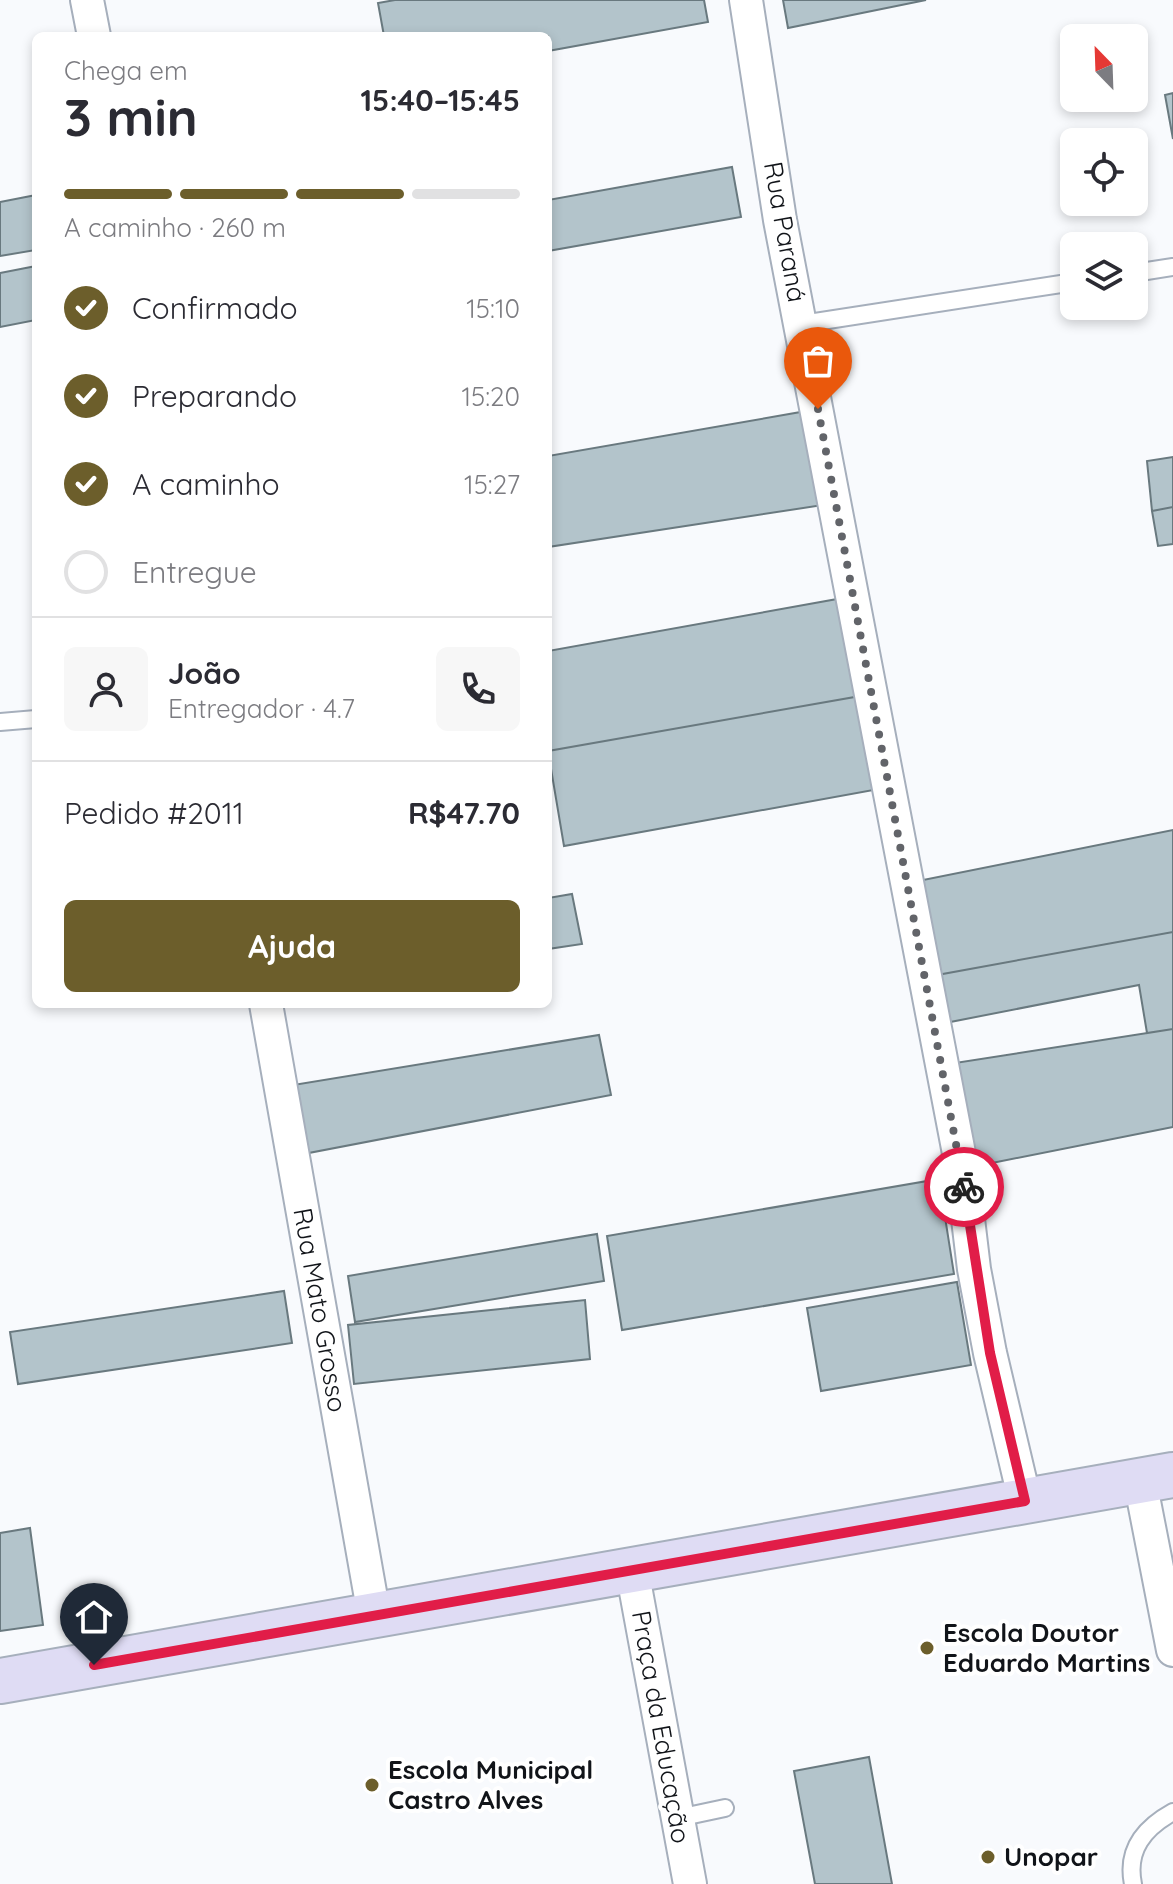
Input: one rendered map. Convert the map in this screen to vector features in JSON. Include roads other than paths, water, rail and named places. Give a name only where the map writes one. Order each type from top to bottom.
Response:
[{"type":"main road","points":[[0,1681],[1156,1478]]},
{"type":"street","points":[[87,0],[93,32]]},
{"type":"street","name":"Rua Paraná","points":[[746,0],[780,220],[962,1169],[974,1269],[990,1353],[1025,1501]]},
{"type":"street","name":"Rua Mato Grosso","points":[[267,1008],[374,1615]]},
{"type":"street","points":[[1156,1478],[1173,1650]]},
{"type":"street","name":"Praça da Educação","points":[[632,1570],[690,1884]]},
{"type":"lane","points":[[1148,271],[1173,267]]},
{"type":"lane","points":[[802,324],[1060,284]]},
{"type":"lane","points":[[0,722],[32,719]]},
{"type":"lane","points":[[678,1818],[725,1808]]},
{"type":"lane","points":[[1133,1884],[1132,1855],[1138,1841],[1153,1825],[1173,1812]]},
{"type":"place","name":"Escola Doutor Eduardo Martins","points":[[927,1648]]},
{"type":"place","name":"Escola Municipal Castro Alves","points":[[372,1785]]},
{"type":"place","name":"Unopar","points":[[988,1857]]}]
